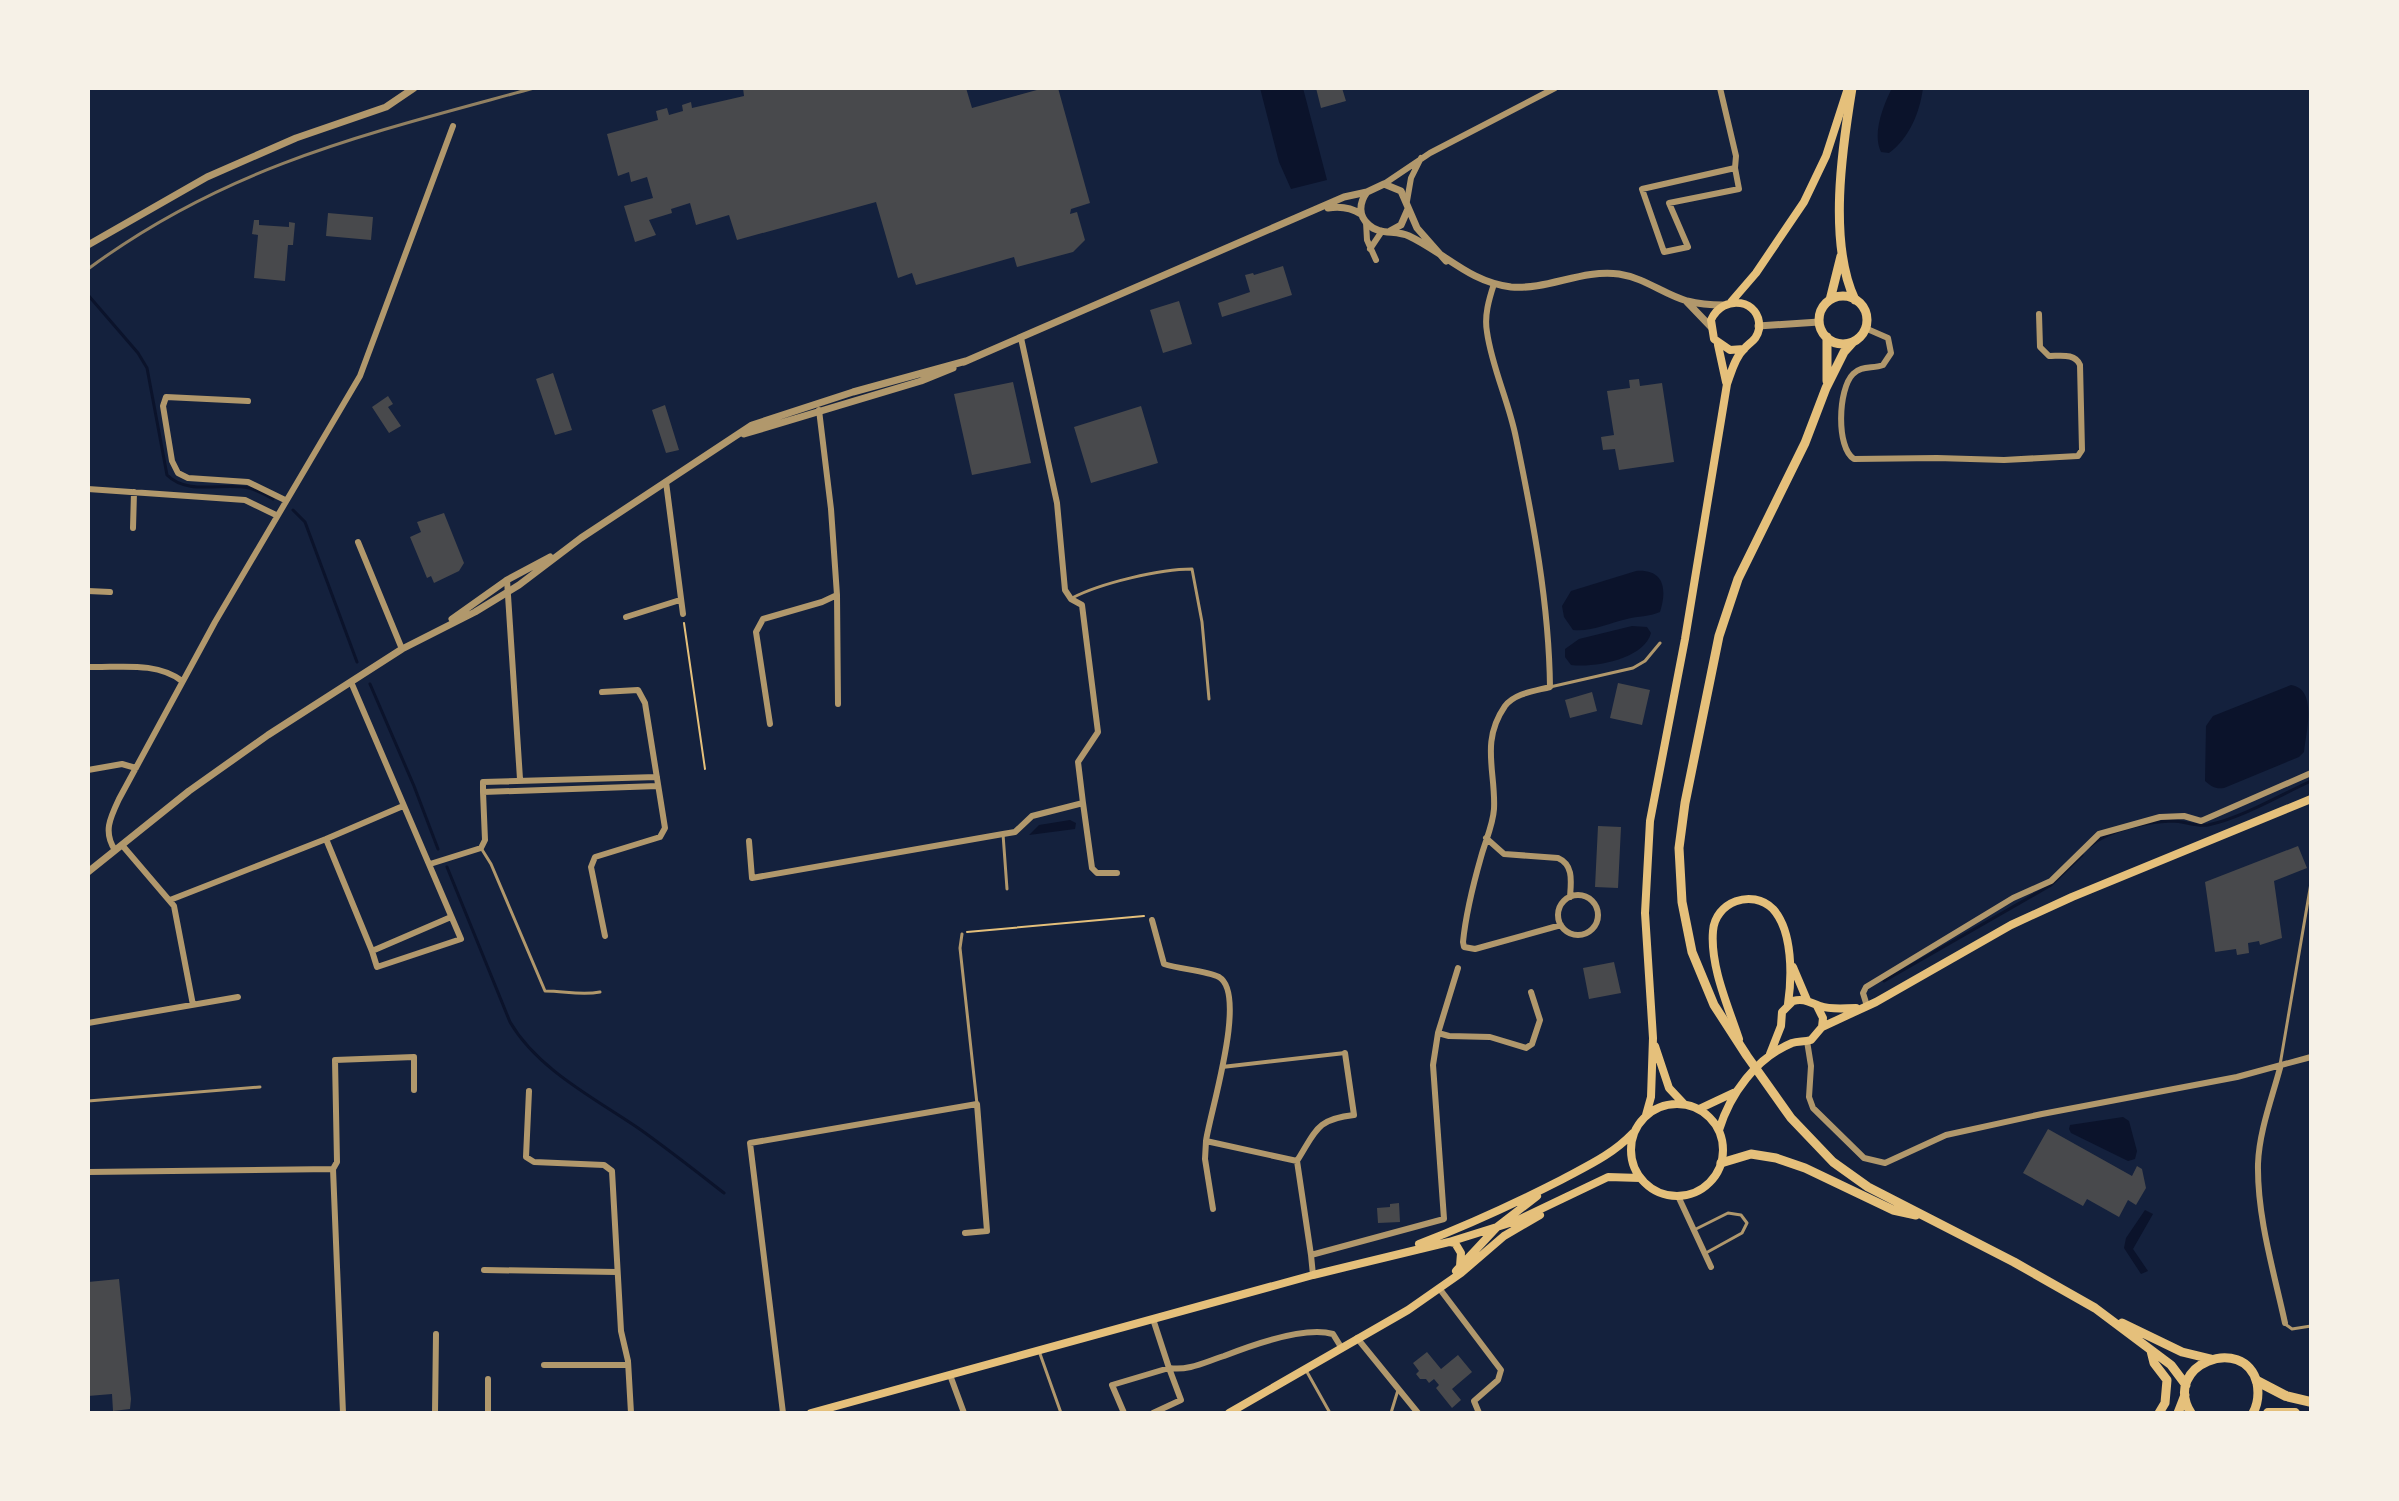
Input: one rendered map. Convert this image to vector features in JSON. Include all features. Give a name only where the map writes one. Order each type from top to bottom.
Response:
[{"type":"highway","points":[[2257,1381],[2286,1396],[2311,1402]]},
{"type":"highway","points":[[2268,1413],[2295,1413]]},
{"type":"main road","points":[[1830,300],[1842,252],[1842,168],[1850,88]]},
{"type":"main road","points":[[1727,384],[1723,357],[1711,327],[1714,314],[1739,296],[1804,202],[1826,156],[1850,88]]},
{"type":"main road","points":[[1842,252],[1855,300],[1865,311],[1865,328],[1844,352],[1826,388],[1814,424],[1751,551],[1728,607],[1712,666],[1681,824],[1681,891],[1692,952],[1706,989],[1785,1110],[1817,1147],[1850,1176],[1919,1215],[2014,1262],[2110,1318],[2182,1352],[2211,1359]]},
{"type":"main road","points":[[1826,388],[1827,337],[1819,322],[1823,307],[1830,300],[1842,296],[1855,300]]},
{"type":"main road","points":[[1400,1252],[1495,1214],[1610,1154],[1634,1132],[1646,1115],[1651,1097],[1653,1038],[1645,913],[1650,821],[1685,639],[1727,384],[1744,349],[1756,337],[1758,326],[1756,315],[1748,306],[1726,304]]},
{"type":"main road","points":[[1827,337],[1838,343],[1853,342]]},
{"type":"main road","points":[[1718,344],[1730,350],[1744,349]]},
{"type":"main road","points":[[1822,1027],[2011,925],[2311,799]]},
{"type":"main road","points":[[1742,1048],[1715,952],[1713,931],[1719,914],[1737,900],[1755,899],[1767,904],[1780,922],[1807,1000]]},
{"type":"main road","points":[[1792,964],[1788,1004],[1780,1017],[1787,1036],[1796,1041]]},
{"type":"main road","points":[[1699,1109],[1736,1090],[1768,1056],[1796,1041],[1807,1041],[1817,1036],[1822,1027],[1822,1013],[1817,1006],[1800,999],[1788,1004]]},
{"type":"main road","points":[[1817,1006],[1864,1007]]},
{"type":"main road","points":[[1768,1056],[1781,1026]]},
{"type":"main road","points":[[1653,1038],[1669,1088],[1685,1104]]},
{"type":"main road","points":[[1719,1130],[1736,1090]]},
{"type":"main road","points":[[1634,1132],[1631,1156],[1640,1178],[1657,1192],[1678,1196],[1698,1191],[1707,1185],[1721,1163],[1719,1130],[1699,1109],[1685,1104],[1671,1104],[1646,1115]]},
{"type":"main road","points":[[1721,1163],[1751,1154],[1776,1158],[1805,1168],[1905,1215],[1919,1215]]},
{"type":"main road","points":[[811,1413],[1313,1275],[1449,1242],[1533,1213],[1608,1177],[1640,1178]]},
{"type":"main road","points":[[1229,1413],[1408,1310],[1504,1236],[1585,1187]]},
{"type":"main road","points":[[1439,1288],[1497,1227],[1546,1188]]},
{"type":"main road","points":[[1449,1242],[1458,1247],[1459,1267]]},
{"type":"main road","points":[[2110,1318],[2171,1365],[2186,1390],[2191,1413]]},
{"type":"main road","points":[[2151,1351],[2154,1363],[2167,1380],[2165,1403],[2159,1413]]},
{"type":"main road","points":[[2178,1413],[2198,1366],[2220,1357],[2233,1359],[2249,1368],[2257,1381],[2259,1397],[2253,1413]]},
{"type":"street","points":[[88,245],[207,177],[296,138],[386,107],[414,88]]},
{"type":"street","points":[[435,630],[475,612],[508,592],[559,553],[736,437],[818,407],[921,381],[1344,197],[1367,192],[1421,158],[1555,88]]},
{"type":"street","points":[[1720,88],[1736,156],[1739,189],[1669,203],[1688,247],[1664,252],[1642,189],[1735,168]]},
{"type":"street","points":[[193,1005],[174,906],[108,839],[109,819],[182,681],[276,515],[360,376],[453,126]]},
{"type":"street","points":[[1370,249],[1386,231],[1401,225],[1408,204],[1411,178],[1421,158]]},
{"type":"street","points":[[1384,184],[1396,187],[1408,204],[1417,228],[1446,261]]},
{"type":"street","points":[[1367,192],[1361,203],[1370,249],[1376,260]]},
{"type":"street","points":[[1317,209],[1341,206],[1354,209],[1364,219],[1386,231],[1409,236],[1466,273],[1494,284],[1522,287],[1607,273],[1635,277],[1685,300],[1726,304]]},
{"type":"street","points":[[1494,284],[1487,306],[1486,330],[1511,414],[1526,486],[1549,633],[1550,687],[1519,695],[1506,705],[1492,737],[1489,760],[1494,813],[1468,904],[1464,947],[1475,949],[1561,925]]},
{"type":"street","points":[[1685,300],[1711,327]]},
{"type":"street","points":[[1865,328],[1888,338],[1891,353],[1883,365],[1859,369],[1848,380],[1841,428],[1845,451],[1854,459],[2004,460],[2078,456],[2082,450],[2080,365],[2071,356],[2049,356],[2040,347],[2039,314]]},
{"type":"street","points":[[1758,326],[1819,322]]},
{"type":"street","points":[[1021,338],[1057,503],[1065,590],[1071,599],[1082,605],[1098,732],[1078,762],[1092,868],[1097,873],[1117,873]]},
{"type":"street","points":[[248,401],[166,397],[163,406],[172,461],[178,473],[188,478],[248,482],[285,500]]},
{"type":"street","points":[[818,407],[831,509],[837,595],[838,704]]},
{"type":"street","points":[[666,482],[683,614]]},
{"type":"street","points":[[88,489],[245,500],[276,515]]},
{"type":"street","points":[[133,528],[134,492]]},
{"type":"street","points":[[358,542],[402,649]]},
{"type":"street","points":[[88,872],[189,791],[268,735],[435,630],[507,580],[559,553]]},
{"type":"street","points":[[507,580],[520,779]]},
{"type":"street","points":[[88,591],[110,592]]},
{"type":"street","points":[[770,724],[756,632],[759,623],[763,619],[837,595]]},
{"type":"street","points":[[626,617],[680,600]]},
{"type":"street","points":[[88,656],[89,667],[154,668],[171,672],[182,681]]},
{"type":"street","points":[[326,839],[377,967],[461,939],[351,682]]},
{"type":"street","points":[[602,692],[638,690],[645,703],[665,828],[660,837],[595,857],[591,867],[605,936]]},
{"type":"street","points":[[88,770],[122,764],[136,768]]},
{"type":"street","points":[[1864,1007],[1866,987],[2013,898],[2051,881],[2099,834],[2160,817],[2184,816],[2201,821],[2311,773]]},
{"type":"street","points":[[430,864],[481,848],[485,840],[483,782],[657,777]]},
{"type":"street","points":[[483,792],[658,786]]},
{"type":"street","points":[[749,841],[752,878],[1015,832],[1032,816],[1083,803]]},
{"type":"street","points":[[170,900],[403,806]]},
{"type":"street","points":[[1486,838],[1504,854],[1564,860],[1570,870],[1570,897],[1559,909],[1561,925],[1568,932],[1581,935],[1589,932],[1597,922],[1598,914],[1593,902],[1582,896],[1570,897]]},
{"type":"street","points":[[372,951],[451,917]]},
{"type":"street","points":[[1152,920],[1164,964],[1219,978],[1227,987],[1230,1023],[1206,1141],[1205,1159],[1213,1209]]},
{"type":"street","points":[[1311,1255],[1444,1219],[1433,1079],[1438,1033],[1458,968]]},
{"type":"street","points":[[1438,1033],[1490,1037],[1526,1048],[1532,1044],[1540,1020],[1531,992]]},
{"type":"street","points":[[88,1023],[238,997]]},
{"type":"street","points":[[1807,1041],[1811,1066],[1809,1097],[1813,1108],[1864,1158],[1885,1163],[1946,1135],[2280,1068],[2311,1057]]},
{"type":"street","points":[[1222,1067],[1313,1054],[1345,1053],[1354,1115],[1330,1118],[1321,1124],[1297,1161],[1313,1275]]},
{"type":"street","points":[[343,1413],[333,1169],[337,1162],[335,1060],[414,1057],[414,1090]]},
{"type":"street","points":[[2280,1068],[2258,1167],[2267,1239],[2285,1323]]},
{"type":"street","points":[[529,1091],[526,1157],[534,1162],[604,1165],[612,1171],[621,1331],[628,1365],[631,1413]]},
{"type":"street","points":[[783,1413],[750,1143],[977,1104],[987,1231],[965,1233]]},
{"type":"street","points":[[1206,1141],[1297,1161]]},
{"type":"street","points":[[88,1172],[333,1169]]},
{"type":"street","points":[[1678,1196],[1711,1267]]},
{"type":"street","points":[[484,1270],[617,1272]]},
{"type":"street","points":[[1439,1288],[1501,1370],[1498,1380],[1474,1401],[1479,1413]]},
{"type":"street","points":[[1153,1319],[1181,1400],[1153,1413]]},
{"type":"street","points":[[1124,1413],[1112,1385],[1169,1368],[1184,1370],[1239,1350],[1318,1330],[1333,1334],[1341,1347]]},
{"type":"street","points":[[435,1413],[436,1334]]},
{"type":"street","points":[[1357,1338],[1418,1413]]},
{"type":"street","points":[[544,1365],[628,1365]]},
{"type":"street","points":[[950,1375],[964,1413]]},
{"type":"street","points":[[488,1379],[488,1413]]},
{"type":"lane","points":[[1071,599],[1095,586],[1176,569],[1192,569],[1202,622],[1209,699]]},
{"type":"lane","points":[[1550,687],[1633,668],[1645,661],[1660,643]]},
{"type":"lane","points":[[1003,834],[1007,889]]},
{"type":"lane","points":[[481,848],[491,864],[545,991],[571,992],[581,996],[600,992]]},
{"type":"lane","points":[[2280,1068],[2311,883]]},
{"type":"lane","points":[[962,934],[960,948],[977,1104]]},
{"type":"lane","points":[[88,1101],[260,1087]]},
{"type":"lane","points":[[1693,1231],[1728,1213],[1736,1213],[1747,1223],[1742,1233],[1704,1254]]},
{"type":"lane","points":[[2285,1323],[2292,1329],[2311,1326]]},
{"type":"lane","points":[[1039,1351],[1061,1413]]},
{"type":"lane","points":[[1304,1369],[1330,1413]]},
{"type":"lane","points":[[1391,1413],[1398,1390]]},
{"type":"path","points":[[683,614],[705,769]]},
{"type":"path","points":[[962,934],[1102,919],[1152,916],[1152,920]]},
{"type":"water","points":[[1260,88],[1303,88],[1327,180],[1291,189],[1279,162]]},
{"type":"water","points":[[1892,88],[1923,88],[1912,124],[1889,153],[1881,152],[1878,129]]},
{"type":"water","points":[[1636,571],[1653,573],[1662,582],[1660,612],[1573,630],[1564,617],[1562,606],[1571,591]]},
{"type":"water","points":[[1632,626],[1647,627],[1651,633],[1647,642],[1629,655],[1605,663],[1581,666],[1571,665],[1565,657],[1565,649],[1579,639]]},
{"type":"water","points":[[2291,685],[2305,694],[2308,703],[2304,752],[2299,757],[2224,788],[2214,787],[2205,781],[2206,726],[2213,716]]},
{"type":"water","points":[[1070,820],[1076,823],[1075,829],[1029,835],[1039,825]]},
{"type":"water","points":[[2123,1117],[2129,1121],[2137,1151],[2135,1159],[2128,1161],[2071,1133],[2069,1129],[2070,1125]]},
{"type":"water","points":[[2145,1210],[2153,1214],[2133,1249],[2148,1271],[2141,1274],[2124,1248],[2126,1238]]},
{"type":"building","points":[[743,88],[966,88],[972,108],[1044,88],[1058,88],[1090,203],[1071,209],[1070,214],[1077,212],[1085,240],[1073,252],[1017,267],[1014,257],[916,285],[912,273],[898,278],[876,202],[737,240],[729,215],[696,225],[690,203],[649,220],[656,235],[635,242],[624,206],[653,198],[647,177],[631,182],[629,172],[618,176],[607,134],[658,120],[656,111],[667,108],[669,115],[683,111],[682,105],[691,102],[692,108],[744,96]]},
{"type":"building","points":[[1316,88],[1342,88],[1346,101],[1321,108]]},
{"type":"building","points":[[328,213],[373,217],[371,240],[326,236]]},
{"type":"building","points":[[254,220],[259,220],[259,225],[289,227],[289,222],[295,223],[293,245],[288,245],[285,281],[254,278],[258,235],[252,234]]},
{"type":"building","points":[[1283,266],[1292,295],[1222,317],[1218,303],[1250,292],[1245,275]]},
{"type":"building","points":[[1179,301],[1192,344],[1163,353],[1150,310]]},
{"type":"building","points":[[553,373],[572,430],[555,435],[536,379]]},
{"type":"building","points":[[1639,379],[1640,386],[1662,383],[1674,462],[1619,470],[1615,449],[1603,450],[1601,437],[1614,435],[1607,391],[1630,388],[1629,380]]},
{"type":"building","points":[[1013,382],[1031,463],[972,475],[954,394]]},
{"type":"building","points":[[388,396],[393,404],[388,407],[401,426],[389,433],[372,407]]},
{"type":"building","points":[[665,405],[679,450],[666,453],[652,410]]},
{"type":"building","points":[[1141,406],[1158,463],[1091,483],[1074,427]]},
{"type":"building","points":[[444,513],[464,563],[459,571],[434,583],[431,576],[427,578],[410,537],[421,532],[417,522]]},
{"type":"building","points":[[1618,683],[1650,690],[1642,725],[1610,718]]},
{"type":"building","points":[[1592,692],[1597,711],[1570,718],[1565,700]]},
{"type":"building","points":[[1598,826],[1621,827],[1618,888],[1595,887]]},
{"type":"building","points":[[2298,846],[2307,868],[2274,881],[2282,938],[2260,945],[2259,941],[2248,943],[2249,953],[2237,955],[2236,949],[2215,952],[2205,882]]},
{"type":"building","points":[[1614,962],[1621,993],[1589,999],[1583,968]]},
{"type":"building","points":[[2048,1129],[2132,1176],[2137,1166],[2142,1169],[2146,1188],[2136,1205],[2128,1200],[2119,1217],[2087,1199],[2083,1206],[2023,1173]]},
{"type":"building","points":[[1399,1203],[1400,1222],[1378,1223],[1377,1208]]},
{"type":"building","points":[[119,1279],[131,1399],[130,1409],[113,1411],[112,1394],[88,1396],[88,1282]]},
{"type":"building","points":[[1427,1352],[1441,1369],[1458,1355],[1472,1372],[1452,1389],[1461,1400],[1452,1408],[1436,1388],[1439,1385],[1434,1379],[1429,1383],[1416,1374],[1419,1371],[1413,1363]]},
{"type":"waterway","points":[[88,295],[138,353],[147,368],[167,475],[185,485],[249,488],[273,499]]},
{"type":"waterway","points":[[293,510],[305,522],[357,662]]},
{"type":"waterway","points":[[370,684],[438,849]]},
{"type":"waterway","points":[[2090,846],[2107,835],[2140,825],[2172,821],[2204,825],[2221,822],[2311,781]]},
{"type":"waterway","points":[[1884,981],[2051,885],[2082,855]]},
{"type":"waterway","points":[[447,867],[510,1022],[522,1039],[569,1082],[641,1130],[724,1193]]},
{"type":"railway","points":[[88,269],[141,233],[247,178],[358,138],[534,88]]}]
